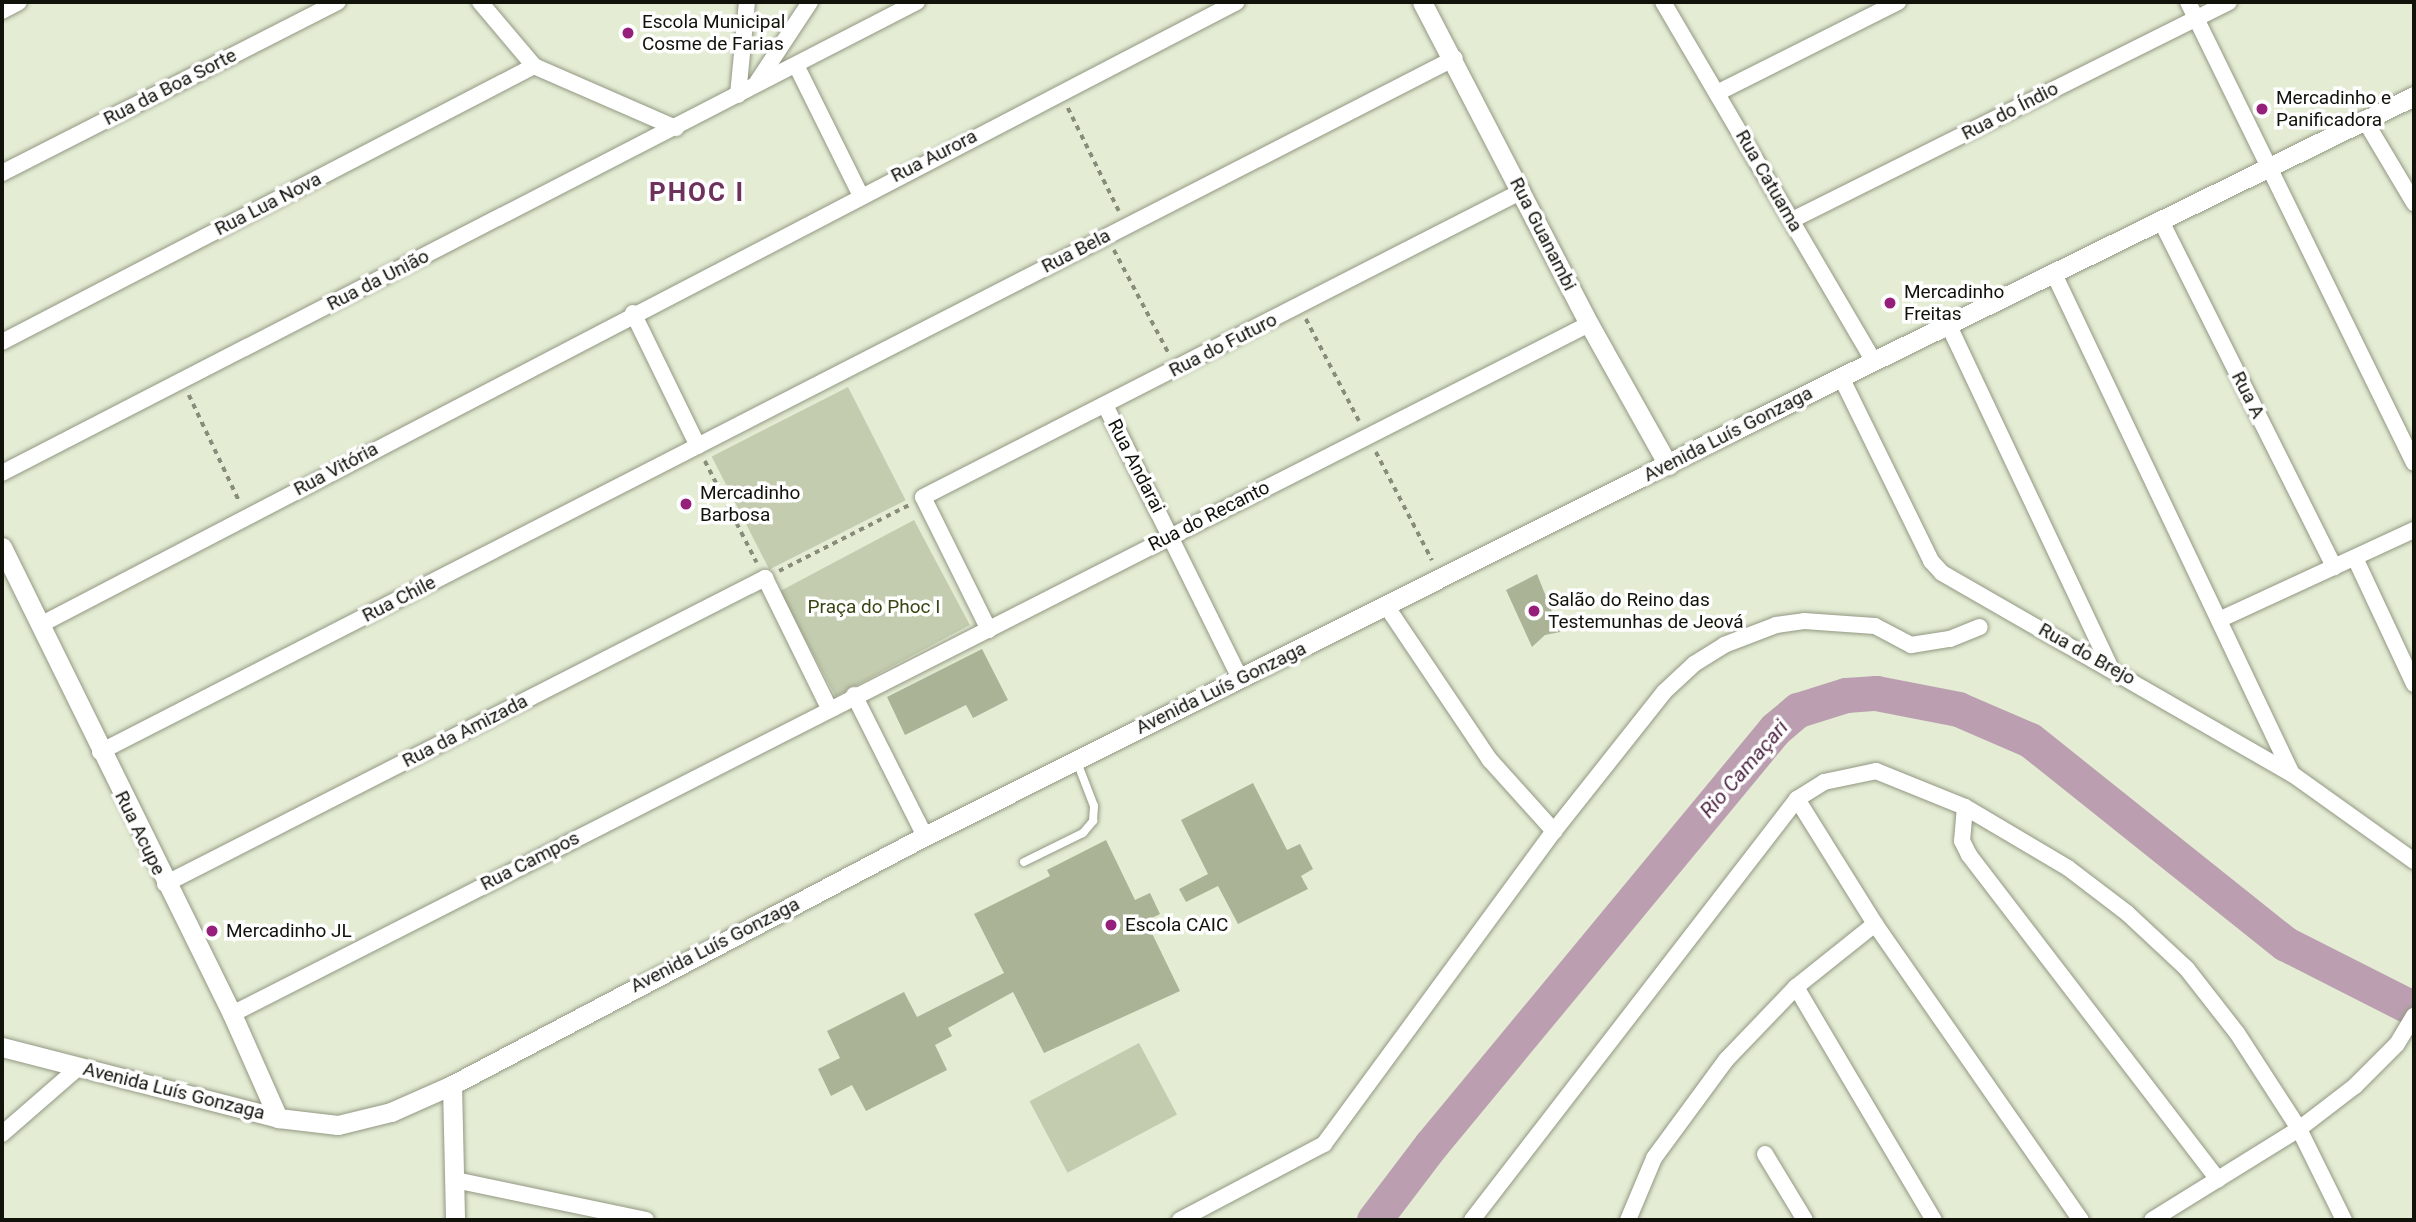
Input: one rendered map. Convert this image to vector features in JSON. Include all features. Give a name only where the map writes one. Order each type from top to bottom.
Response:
[{"type":"street","points":[[2,10],[19,2]]},
{"type":"street","name":"Rua da Boa Sorte","points":[[2,173],[338,2]]},
{"type":"street","points":[[480,2],[534,66],[676,128]]},
{"type":"street","points":[[738,95],[747,2]]},
{"type":"street","points":[[754,86],[810,2]]},
{"type":"street","name":"Rua da União","points":[[2,473],[917,2]]},
{"type":"street","name":"Rua Aurora","points":[[633,313],[1237,2]]},
{"type":"street","name":"Rua Guanambi","points":[[1422,2],[1455,58],[1589,324],[1668,465]]},
{"type":"street","name":"Rua Catuama","points":[[1663,2],[1874,362]]},
{"type":"street","points":[[1717,93],[1898,2]]},
{"type":"street","points":[[2188,2],[2414,463]]},
{"type":"street","name":"Rua do Índio","points":[[1792,220],[2229,2]]},
{"type":"street","name":"Rua Bela","points":[[698,446],[1455,58]]},
{"type":"street","points":[[796,65],[860,194]]},
{"type":"street","name":"Rua Lua Nova","points":[[2,342],[534,66]]},
{"type":"street","name":"Avenida Luís Gonzaga","points":[[2,1047],[278,1118],[328,1125],[359,1122],[452,1085],[925,836],[1387,607],[1841,377],[2162,223],[2414,96]]},
{"type":"street","points":[[2364,119],[2414,203]]},
{"type":"street","name":"Rua do Futuro","points":[[923,497],[1522,191]]},
{"type":"street","name":"Rua A","points":[[2162,223],[2334,567]]},
{"type":"street","points":[[2054,274],[2221,619],[2292,774]]},
{"type":"street","points":[[633,313],[698,446]]},
{"type":"street","name":"Rua Vitória","points":[[40,625],[633,313]]},
{"type":"street","name":"Rua do Recanto","points":[[829,708],[989,630],[1589,324]]},
{"type":"street","points":[[1949,326],[2109,665]]},
{"type":"street","name":"Rua do Brejo","points":[[1841,377],[1931,561],[1953,580],[2109,665],[2292,774],[2414,861]]},
{"type":"street","name":"Rua Andarai","points":[[1105,405],[1240,678]]},
{"type":"street","name":"Rua Chile","points":[[100,752],[698,446]]},
{"type":"street","points":[[923,497],[989,630]]},
{"type":"street","points":[[2221,619],[2414,530]]},
{"type":"street","name":"Rua Acupe","points":[[2,547],[165,884],[232,1014],[278,1118]]},
{"type":"street","points":[[2355,558],[2409,657],[2414,684]]},
{"type":"street","points":[[765,578],[829,708]]},
{"type":"street","name":"Rua da Amizada","points":[[165,884],[765,578]]},
{"type":"street","points":[[1387,607],[1490,760],[1554,831]]},
{"type":"street","points":[[1180,1220],[1324,1144],[1554,831],[1664,692],[1724,645],[1776,625],[1804,621],[1875,626],[1911,645],[1951,639],[1980,627]]},
{"type":"street","points":[[854,695],[925,836]]},
{"type":"street","name":"Rua Campos","points":[[232,1014],[829,708]]},
{"type":"street","points":[[1472,1220],[1797,799],[1824,782],[1876,771],[1965,807],[2067,868],[2127,913],[2187,969],[2237,1033],[2299,1129],[2344,1220]]},
{"type":"street","points":[[1797,799],[1875,924],[2081,1220]]},
{"type":"street","points":[[1965,807],[1962,841],[1969,855],[2218,1179]]},
{"type":"street","points":[[1628,1220],[1661,1148],[1726,1060],[1796,987],[1875,924]]},
{"type":"street","points":[[1796,987],[1934,1220]]},
{"type":"street","points":[[2152,1220],[2299,1129],[2355,1086],[2397,1044],[2414,1016]]},
{"type":"street","points":[[2,1134],[79,1067]]},
{"type":"street","points":[[452,1085],[455,1220]]},
{"type":"street","points":[[1765,1154],[1805,1220]]},
{"type":"street","points":[[455,1180],[646,1220]]},
{"type":"lane","points":[[1024,862],[1083,834],[1093,821],[1094,806],[1076,761]]},
{"type":"path","points":[[1059,92],[1126,225]]},
{"type":"path","points":[[1106,236],[1177,368]]},
{"type":"path","points":[[182,381],[246,516]]},
{"type":"path","points":[[698,446],[765,578],[923,497]]},
{"type":"green space","points":[[848,387],[906,500],[769,570],[712,456]]},
{"type":"green space","name":"Praça do Phoc I","points":[[914,520],[970,625],[836,696],[780,591]]},
{"type":"green space","points":[[1139,1043],[1177,1115],[1068,1173],[1030,1101]]},
{"type":"building","name":"Salão do Reino das Testemunhas de Jeová","points":[[1537,574],[1560,632],[1545,635],[1532,647],[1506,590]]},
{"type":"building","points":[[982,649],[1008,700],[973,718],[966,705],[905,735],[887,697]]},
{"type":"building","points":[[1253,783],[1287,850],[1300,844],[1313,869],[1301,876],[1308,889],[1238,924],[1218,886],[1186,902],[1179,889],[1208,874],[1181,820]]},
{"type":"building","points":[[1106,840],[1135,900],[1150,893],[1160,914],[1146,921],[1180,991],[1044,1053],[1013,992],[948,1028],[952,1036],[935,1045],[947,1070],[866,1111],[852,1085],[831,1096],[818,1069],[840,1058],[827,1031],[904,992],[917,1017],[1004,973],[974,914],[1050,876],[1047,870]]},
{"type":"waterway","name":"Rio Camaçari","points":[[1374,1220],[1431,1145],[1775,729],[1798,710],[1846,695],[1876,693],[1958,709],[2030,740],[2286,944],[2414,1009]]},
{"type":"place","name":"Escola Municipal Cosme de Farias","points":[[628,33]]},
{"type":"place","name":"Mercadinho e Panificadora","points":[[2262,109]]},
{"type":"place","name":"Mercadinho Freitas","points":[[1890,303]]},
{"type":"place","name":"Mercadinho Barbosa","points":[[686,504]]},
{"type":"place","name":"Salão do Reino das Testemunhas de Jeová","points":[[1534,611]]},
{"type":"place","name":"Escola CAIC","points":[[1111,925]]},
{"type":"place","name":"Mercadinho JL","points":[[212,931]]},
{"type":"district","name":"PHOC I","points":[[697,193]]}]
